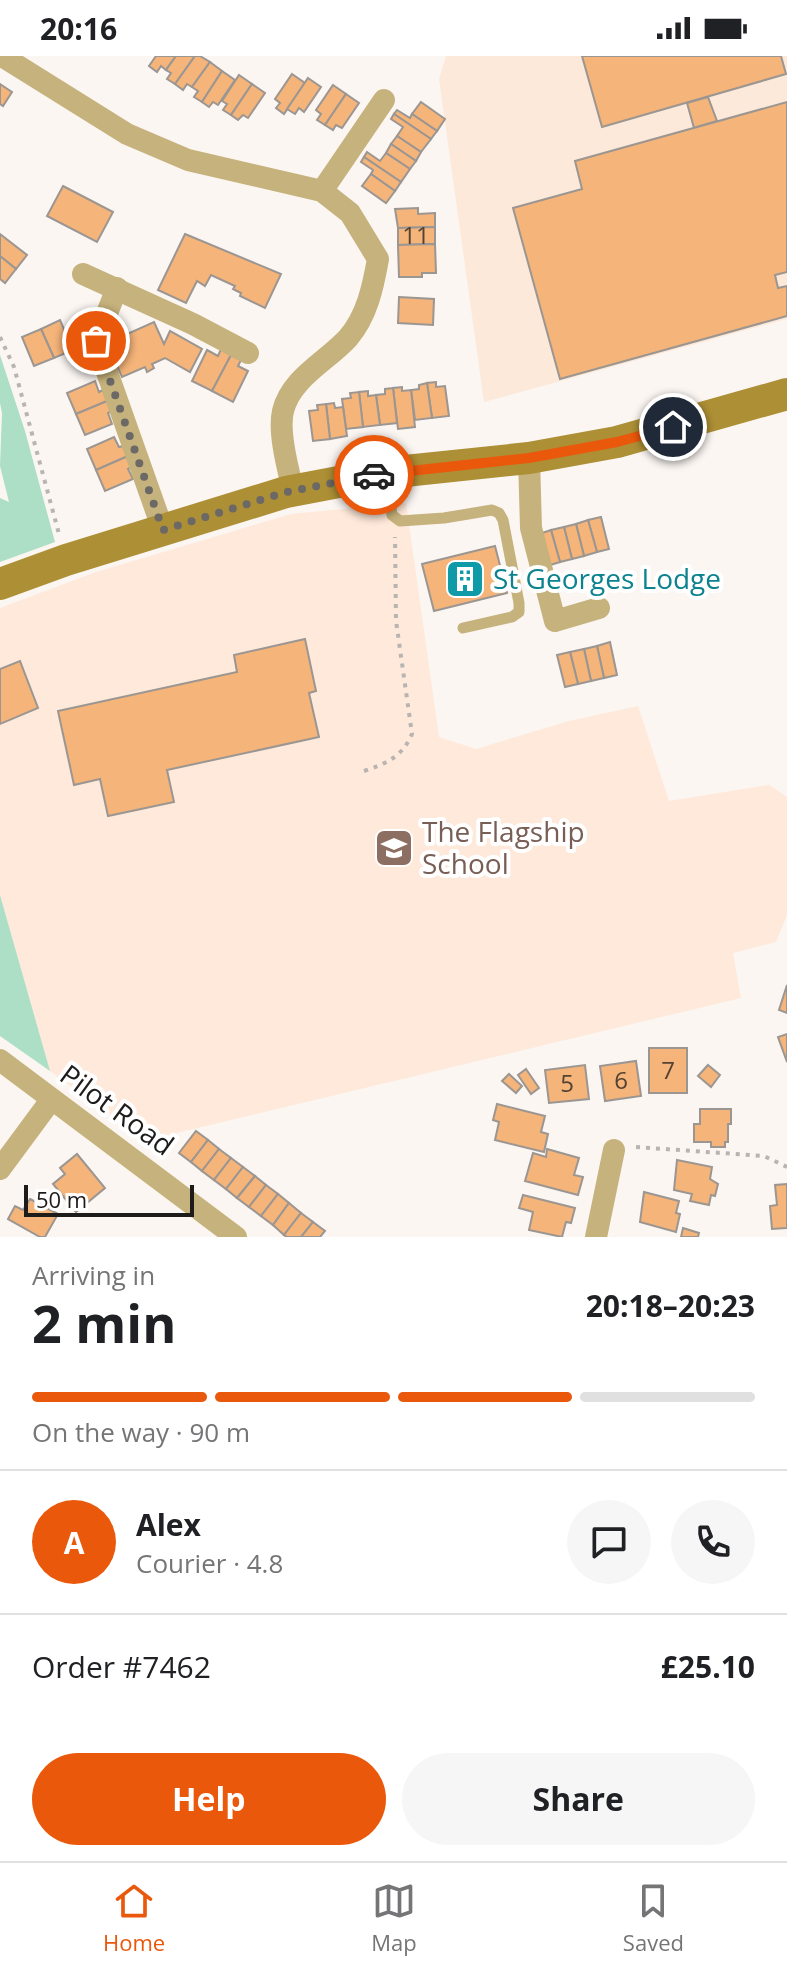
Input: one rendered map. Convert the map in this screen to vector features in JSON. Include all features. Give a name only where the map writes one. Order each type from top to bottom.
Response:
[{"type":"main road","points":[[0,584],[66,560],[293,490],[386,473],[529,458],[617,442],[787,394]]},
{"type":"street","points":[[2,56],[127,134],[188,160],[322,191],[350,213],[378,259],[371,298],[349,337],[299,382],[283,411],[284,453],[293,490]]},
{"type":"street","points":[[322,191],[384,100]]},
{"type":"street","points":[[83,274],[248,353]]},
{"type":"street","points":[[117,288],[96,341],[163,530]]},
{"type":"street","points":[[529,458],[531,528],[555,621],[599,608]]},
{"type":"street","name":"Pilot Road","points":[[0,1060],[236,1237]]},
{"type":"street","points":[[0,1169],[51,1100]]},
{"type":"street","points":[[596,1237],[614,1150]]},
{"type":"lane","points":[[386,473],[392,515],[400,521],[492,510],[499,513],[503,520],[519,612],[512,617],[463,628]]},
{"type":"path","points":[[0,337],[14,367],[66,560]]},
{"type":"path","points":[[364,771],[390,762],[405,749],[412,734],[396,621],[396,542],[392,515]]},
{"type":"path","points":[[614,1150],[643,1146],[764,1156],[787,1167]]},
{"type":"shaded area","points":[[446,56],[787,56],[787,319],[484,402],[439,79]]},
{"type":"shaded area","name":"The Flagship School","points":[[406,503],[439,737],[476,749],[569,721],[638,706],[669,801],[769,785],[787,797],[787,915],[776,942],[733,953],[741,998],[147,1140],[50,1071],[0,895],[0,608],[96,572],[291,514]]},
{"type":"green space","points":[[0,355],[25,431],[55,542],[0,562],[0,498],[9,502],[0,466]]},
{"type":"green space","points":[[0,895],[50,1071],[0,1036]]},
{"type":"building","points":[[156,56],[176,56],[166,70],[161,66],[157,72],[149,66]]},
{"type":"building","points":[[176,56],[195,56],[175,84],[167,79],[171,73],[166,70]]},
{"type":"building","points":[[195,56],[210,62],[192,87],[187,84],[183,90],[175,84]]},
{"type":"building","points":[[582,56],[781,56],[786,74],[602,127]]},
{"type":"building","points":[[210,62],[222,71],[202,102],[194,97],[198,91],[192,87]]},
{"type":"building","points":[[222,71],[235,80],[218,105],[213,102],[209,107],[202,102]]},
{"type":"building","points":[[292,74],[305,83],[284,114],[276,108],[280,103],[275,99]]},
{"type":"building","points":[[239,75],[252,84],[231,115],[223,110],[227,104],[222,101]]},
{"type":"building","points":[[308,78],[321,87],[304,112],[299,108],[295,114],[287,109]]},
{"type":"building","points":[[0,84],[12,92],[3,106],[0,104]]},
{"type":"building","points":[[252,84],[265,93],[248,118],[243,115],[238,120],[231,115]]},
{"type":"building","points":[[333,85],[346,94],[325,125],[317,120],[321,114],[316,110]]},
{"type":"building","points":[[346,94],[359,103],[342,128],[336,125],[333,130],[325,125]]},
{"type":"building","points":[[708,97],[717,121],[694,128],[687,103]]},
{"type":"building","points":[[421,102],[445,119],[437,131],[412,114]]},
{"type":"building","points":[[787,102],[787,272],[775,275],[778,288],[787,286],[787,316],[560,379],[513,208],[582,189],[575,161]]},
{"type":"building","points":[[397,110],[410,118],[412,114],[437,131],[431,139],[394,114]]},
{"type":"building","points":[[394,114],[431,139],[421,152],[397,136],[403,127],[391,119]]},
{"type":"building","points":[[397,136],[421,152],[416,161],[391,144]]},
{"type":"building","points":[[391,144],[416,161],[410,169],[386,153]]},
{"type":"building","points":[[367,152],[380,161],[386,153],[410,169],[401,182],[364,157]]},
{"type":"building","points":[[364,157],[401,182],[395,191],[371,174],[373,170],[361,162]]},
{"type":"building","points":[[371,174],[395,191],[386,203],[362,186]]},
{"type":"building","points":[[63,186],[113,212],[97,242],[47,216]]},
{"type":"building","points":[[418,208],[418,214],[435,213],[435,227],[398,228],[395,209]]},
{"type":"building","points":[[435,227],[435,244],[398,245],[398,228]]},
{"type":"building","points":[[0,234],[27,255],[16,269],[0,256]]},
{"type":"building","points":[[185,234],[281,274],[265,308],[240,296],[241,293],[233,289],[235,286],[211,275],[205,286],[197,281],[186,303],[158,290]]},
{"type":"building","points":[[435,244],[436,273],[422,273],[422,277],[399,277],[398,245]]},
{"type":"building","points":[[0,256],[16,269],[5,283],[0,279]]},
{"type":"building","points":[[399,297],[434,299],[433,325],[398,323]]},
{"type":"building","points":[[60,320],[73,350],[54,358],[41,329]]},
{"type":"building","points":[[154,322],[164,344],[170,331],[202,349],[190,372],[165,358],[152,364],[154,368],[147,372],[145,367],[122,377],[107,343]]},
{"type":"building","points":[[41,329],[54,358],[34,366],[22,337]]},
{"type":"building","points":[[221,349],[231,355],[212,391],[192,381],[207,350],[218,356]]},
{"type":"building","points":[[231,355],[241,360],[238,366],[248,371],[233,402],[212,391]]},
{"type":"building","points":[[95,381],[107,401],[76,414],[67,393]]},
{"type":"building","points":[[436,382],[436,387],[445,386],[449,416],[432,418],[427,383]]},
{"type":"building","points":[[427,383],[432,418],[415,420],[411,390]]},
{"type":"building","points":[[402,387],[402,391],[411,390],[415,427],[398,429],[393,388]]},
{"type":"building","points":[[393,388],[397,423],[380,425],[376,395],[385,394],[385,389]]},
{"type":"building","points":[[368,391],[368,396],[376,395],[380,425],[363,427],[359,392]]},
{"type":"building","points":[[359,392],[363,427],[346,429],[342,399],[351,398],[350,393]]},
{"type":"building","points":[[107,401],[112,411],[108,413],[112,424],[85,435],[76,414]]},
{"type":"building","points":[[334,403],[335,408],[343,407],[347,436],[330,439],[326,404]]},
{"type":"building","points":[[326,404],[330,439],[313,441],[309,411],[318,410],[317,405]]},
{"type":"building","points":[[114,437],[128,456],[96,470],[87,449]]},
{"type":"building","points":[[128,456],[132,467],[128,469],[133,479],[105,491],[96,470]]},
{"type":"building","points":[[601,517],[609,549],[597,552],[588,520]]},
{"type":"building","points":[[588,520],[597,552],[584,556],[576,524]]},
{"type":"building","points":[[576,524],[584,556],[572,559],[564,527]]},
{"type":"building","points":[[564,527],[572,559],[560,562],[551,530]]},
{"type":"building","points":[[551,530],[560,562],[547,566],[539,534]]},
{"type":"building","name":"St Georges Lodge","points":[[495,546],[507,593],[434,611],[422,564]]},
{"type":"building","points":[[305,639],[316,691],[309,693],[319,737],[167,770],[174,802],[108,816],[100,779],[74,785],[58,711],[237,672],[234,655]]},
{"type":"building","points":[[610,642],[617,675],[604,678],[597,646]]},
{"type":"building","points":[[597,646],[604,678],[591,681],[584,649]]},
{"type":"building","points":[[584,649],[591,681],[578,684],[570,652]]},
{"type":"building","points":[[570,652],[578,684],[565,687],[557,655]]},
{"type":"building","points":[[20,661],[38,708],[0,724],[0,669]]},
{"type":"building","points":[[787,985],[787,1013],[779,1010]]},
{"type":"building","points":[[787,1034],[787,1062],[778,1037]]},
{"type":"building","points":[[649,1048],[687,1048],[687,1093],[649,1093]]},
{"type":"building","points":[[636,1061],[641,1096],[605,1101],[600,1066]]},
{"type":"building","points":[[585,1065],[589,1099],[549,1103],[545,1070]]},
{"type":"building","points":[[708,1065],[720,1075],[711,1087],[698,1076]]},
{"type":"building","points":[[526,1069],[539,1088],[531,1094],[518,1075]]},
{"type":"building","points":[[509,1074],[522,1086],[516,1093],[502,1081]]},
{"type":"building","points":[[497,1104],[545,1116],[541,1132],[548,1134],[544,1152],[495,1140],[499,1122],[493,1120]]},
{"type":"building","points":[[700,1109],[731,1109],[725,1147],[711,1147],[711,1142],[694,1142],[694,1124],[700,1124]]},
{"type":"building","points":[[196,1131],[208,1140],[191,1162],[179,1153]]},
{"type":"building","points":[[208,1140],[219,1149],[202,1171],[191,1162]]},
{"type":"building","points":[[219,1149],[231,1158],[214,1180],[202,1171]]},
{"type":"building","points":[[547,1149],[579,1158],[574,1175],[583,1177],[578,1195],[525,1181],[533,1153],[546,1157]]},
{"type":"building","points":[[77,1154],[105,1188],[76,1212],[53,1184],[65,1174],[60,1168]]},
{"type":"building","points":[[231,1158],[243,1167],[226,1189],[214,1180]]},
{"type":"building","points":[[677,1160],[712,1167],[710,1179],[718,1184],[709,1205],[690,1201],[692,1194],[674,1190]]},
{"type":"building","points":[[243,1167],[255,1176],[237,1198],[226,1189]]},
{"type":"building","points":[[255,1176],[266,1185],[249,1207],[237,1198]]},
{"type":"building","points":[[787,1184],[787,1228],[772,1229],[770,1206],[777,1205],[775,1185]]},
{"type":"building","points":[[266,1185],[278,1194],[261,1216],[249,1207]]},
{"type":"building","points":[[644,1192],[679,1201],[676,1232],[640,1222]]},
{"type":"building","points":[[278,1194],[289,1203],[273,1225],[261,1216]]},
{"type":"building","points":[[523,1195],[575,1208],[571,1223],[566,1222],[562,1237],[529,1230],[533,1212],[519,1208]]},
{"type":"building","points":[[30,1199],[58,1214],[45,1237],[8,1219],[15,1206],[23,1210]]},
{"type":"building","points":[[289,1203],[301,1213],[284,1235],[273,1225]]},
{"type":"building","points":[[301,1213],[313,1222],[301,1237],[284,1235]]},
{"type":"building","points":[[313,1222],[325,1231],[320,1237],[301,1237]]},
{"type":"building","points":[[683,1228],[699,1233],[698,1237],[681,1237]]},
{"type":"way so far","points":[[96,341],[163,530],[286,492],[374,475]]},
{"type":"place","name":"St Georges Lodge","points":[[465,579]]},
{"type":"place","name":"The Flagship School","points":[[394,848]]},
{"type":"route","points":[[374,475],[529,458],[617,442],[673,427]]}]
